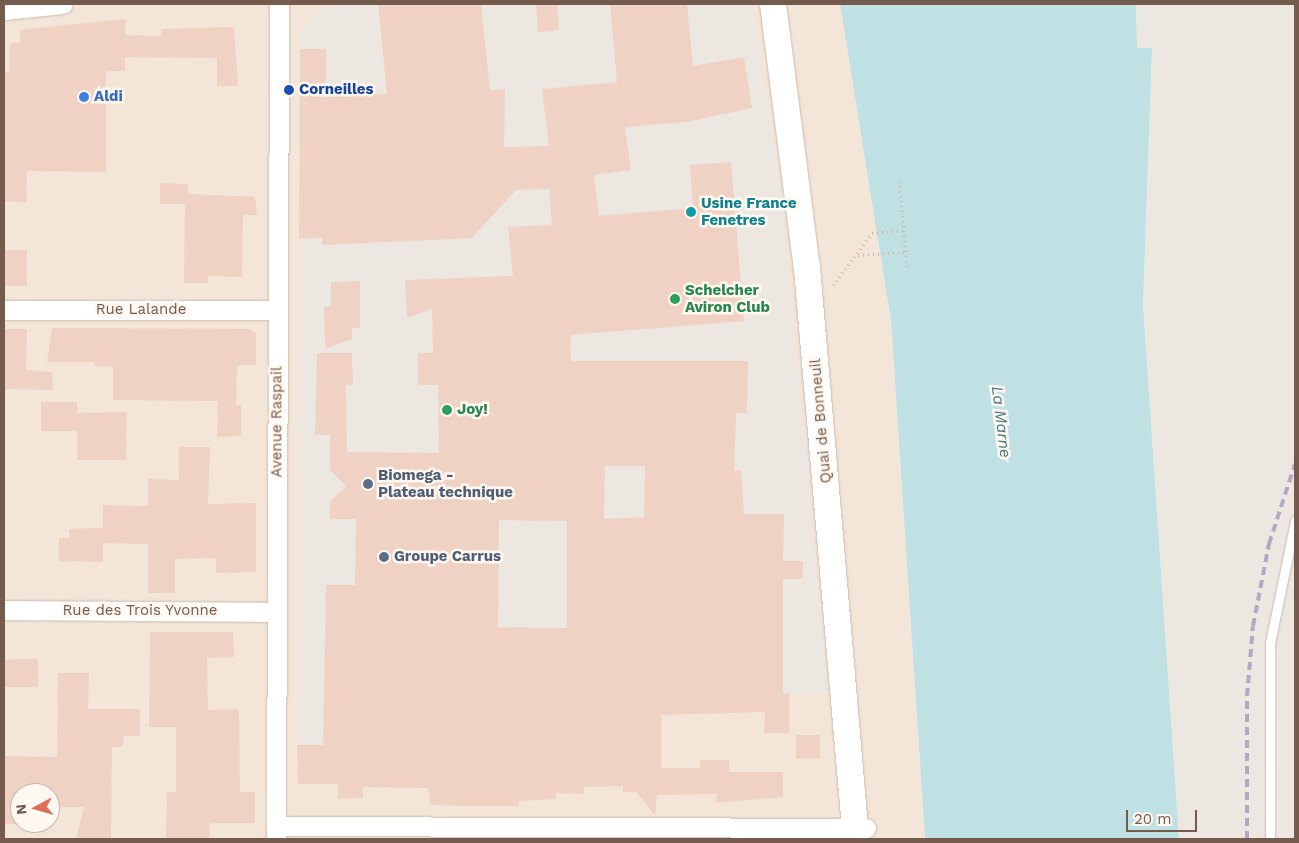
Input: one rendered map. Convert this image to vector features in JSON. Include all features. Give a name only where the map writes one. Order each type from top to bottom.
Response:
[{"type":"street","points":[[4,10],[63,4]]},
{"type":"street","name":"Avenue Raspail","points":[[276,833],[279,4]]},
{"type":"street","name":"Quai de Bonneuil","points":[[773,4],[807,268],[859,832]]},
{"type":"street","name":"Rue Lalande","points":[[4,310],[278,310]]},
{"type":"street","name":"Rue des Trois Yvonne","points":[[4,610],[277,612]]},
{"type":"street","points":[[276,833],[859,832]]},
{"type":"lane","points":[[1270,839],[1270,643],[1295,521]]},
{"type":"path","points":[[899,181],[907,267]]},
{"type":"path","points":[[830,288],[858,255],[872,233],[904,230]]},
{"type":"path","points":[[858,255],[905,252]]},
{"type":"shaded area","points":[[4,4],[840,4],[891,321],[925,839],[4,839]]},
{"type":"shaded area","points":[[328,4],[753,4],[783,207],[828,693],[585,694],[584,770],[298,769],[300,32]]},
{"type":"shaded area","points":[[1136,4],[1295,4],[1295,839],[1179,839],[1143,304],[1152,49],[1137,48]]},
{"type":"water","name":"La Marne","points":[[840,4],[1136,4],[1137,48],[1152,48],[1143,304],[1179,839],[925,839],[891,321]]},
{"type":"building","points":[[378,4],[481,4],[490,90],[505,89],[504,147],[549,146],[542,89],[617,82],[610,4],[687,4],[693,66],[744,57],[752,108],[686,122],[625,127],[631,170],[594,175],[599,216],[693,208],[690,165],[731,162],[744,321],[570,335],[571,361],[748,361],[747,413],[736,413],[734,471],[741,470],[744,514],[784,514],[783,561],[803,561],[803,579],[783,579],[783,693],[789,693],[789,733],[764,733],[765,712],[661,715],[661,768],[700,768],[700,760],[729,760],[729,772],[783,772],[783,797],[716,803],[717,794],[657,795],[655,815],[636,792],[623,792],[623,786],[584,787],[584,794],[556,793],[556,799],[519,801],[519,806],[467,806],[431,805],[428,788],[363,787],[363,798],[338,799],[338,784],[298,784],[297,745],[323,745],[326,585],[355,585],[356,519],[330,519],[330,501],[346,486],[330,470],[330,435],[315,435],[317,353],[352,353],[353,385],[346,385],[347,452],[439,453],[438,385],[418,385],[418,353],[433,353],[432,309],[407,318],[405,280],[513,276],[508,227],[552,225],[549,189],[516,190],[472,238],[322,245],[322,238],[299,239],[300,49],[326,49],[326,96],[387,94]],"holes":[[[605,466],[645,466],[644,517],[604,519]],[[499,520],[567,521],[567,628],[498,627]]]},
{"type":"building","points":[[536,4],[557,4],[559,30],[538,32]]},
{"type":"building","points":[[125,19],[125,35],[161,36],[161,29],[234,27],[238,86],[217,86],[217,58],[125,57],[125,71],[106,71],[106,172],[27,171],[26,202],[4,201],[4,72],[9,72],[10,43],[20,43],[20,30]]},
{"type":"building","points":[[160,183],[188,184],[188,194],[255,197],[257,215],[243,215],[242,277],[208,276],[208,283],[184,283],[185,204],[160,204]]},
{"type":"building","points":[[4,250],[27,250],[27,286],[4,286]]},
{"type":"building","points":[[360,281],[360,328],[352,328],[352,339],[325,349],[324,307],[331,307],[331,282]]},
{"type":"building","points":[[52,328],[250,329],[256,334],[256,365],[237,365],[236,405],[241,405],[241,436],[217,437],[218,401],[113,400],[113,367],[95,366],[94,362],[47,362]]},
{"type":"building","points":[[4,329],[27,329],[26,370],[52,372],[53,390],[4,389]]},
{"type":"building","points":[[41,402],[77,402],[77,431],[41,431]]},
{"type":"building","points":[[127,412],[126,460],[77,460],[77,413]]},
{"type":"building","points":[[179,447],[210,447],[208,504],[256,503],[256,572],[216,573],[216,558],[175,559],[175,593],[148,593],[148,544],[103,543],[103,562],[59,561],[59,538],[69,538],[69,529],[103,528],[103,505],[148,506],[148,479],[179,480]]},
{"type":"building","points":[[150,632],[233,632],[234,657],[207,658],[208,710],[239,709],[240,792],[255,792],[255,823],[210,823],[209,839],[166,839],[167,792],[176,792],[176,727],[149,727]]},
{"type":"building","points":[[38,659],[38,687],[4,687],[4,660]]},
{"type":"building","points":[[58,673],[89,673],[88,709],[140,709],[140,736],[124,736],[123,747],[112,747],[111,839],[76,839],[84,807],[60,807],[60,783],[10,783],[10,824],[4,824],[4,756],[57,757]]},
{"type":"building","points":[[796,735],[820,735],[820,758],[796,759]]},
{"type":"railway","points":[[1247,839],[1247,696],[1253,626],[1269,544],[1295,464]]},
{"type":"place","name":"Corneilles","points":[[289,90]]},
{"type":"place","name":"Aldi","points":[[84,97]]},
{"type":"place","name":"Usine France Fenetres","points":[[691,212]]},
{"type":"place","name":"Schelcher Aviron Club","points":[[675,299]]},
{"type":"place","name":"Joy!","points":[[447,410]]},
{"type":"place","name":"Biomega - Plateau technique","points":[[368,484]]},
{"type":"place","name":"Groupe Carrus","points":[[384,557]]}]
